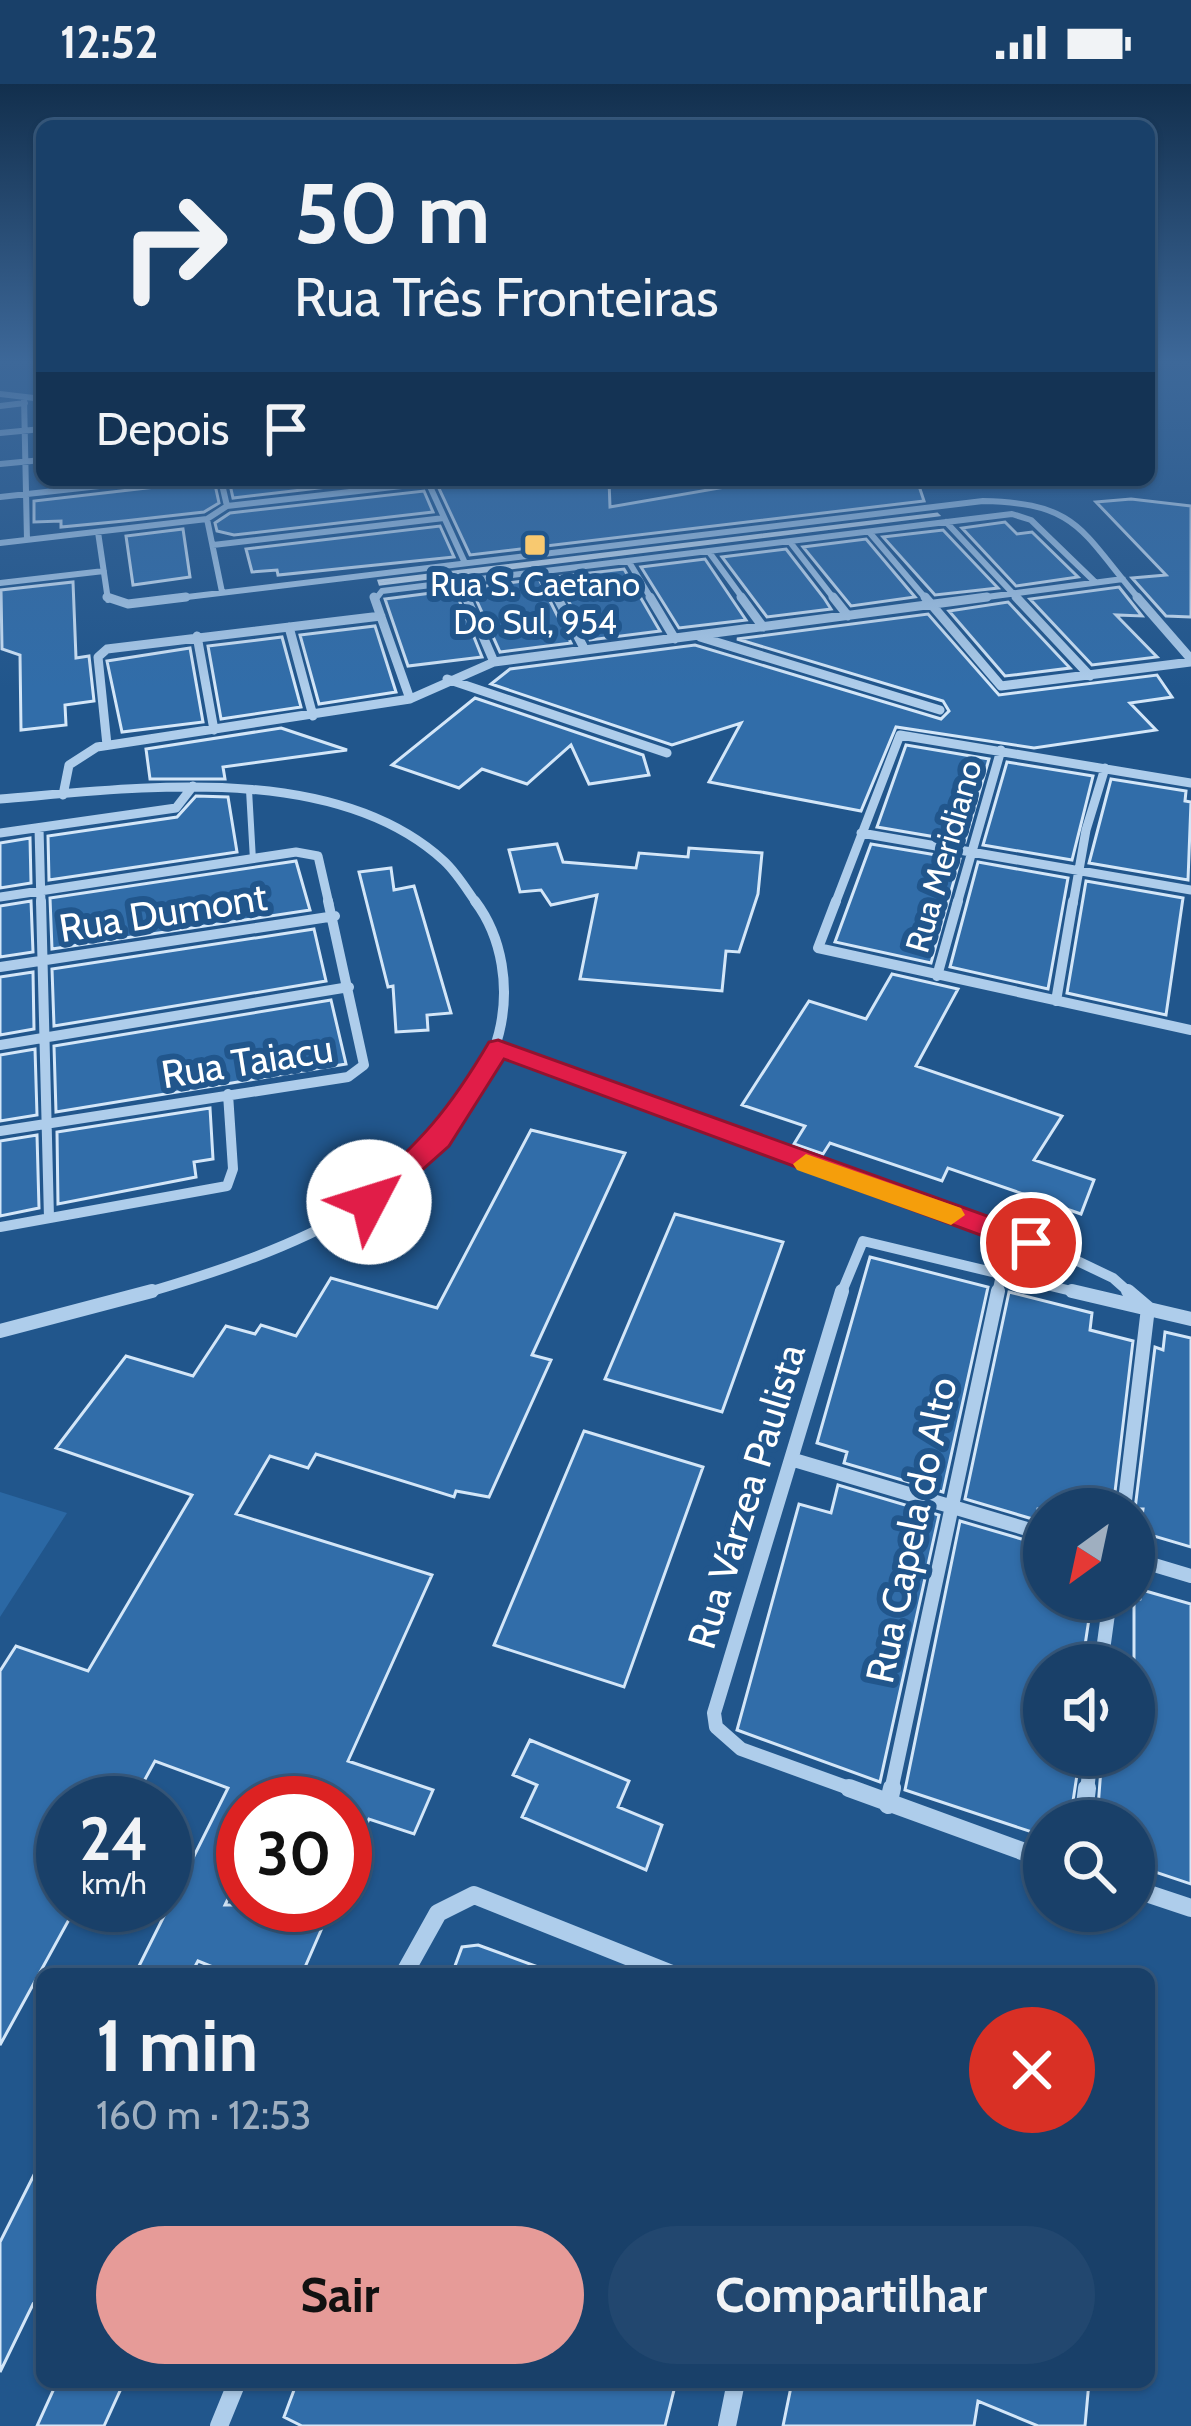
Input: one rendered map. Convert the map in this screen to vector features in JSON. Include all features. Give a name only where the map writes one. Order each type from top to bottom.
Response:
[{"type":"street","points":[[27,469],[27,540]]},
{"type":"street","points":[[0,496],[100,486]]},
{"type":"street","points":[[222,486],[227,506]]},
{"type":"street","points":[[0,543],[207,519],[227,506],[394,486]]},
{"type":"street","points":[[430,486],[465,563]]},
{"type":"street","points":[[98,532],[108,601],[128,604],[999,499],[1066,513],[1191,661]]},
{"type":"street","points":[[410,699],[374,596],[946,522],[1025,516],[1094,581]]},
{"type":"street","points":[[213,545],[444,518]]},
{"type":"street","points":[[207,519],[222,592]]},
{"type":"street","points":[[946,522],[1090,676]]},
{"type":"street","points":[[870,532],[1001,686],[1191,661]]},
{"type":"street","points":[[790,542],[848,616]]},
{"type":"street","points":[[709,552],[763,627]]},
{"type":"street","points":[[629,562],[675,638]]},
{"type":"street","points":[[0,583],[104,572]]},
{"type":"street","points":[[544,572],[585,650]]},
{"type":"street","points":[[63,795],[73,760],[107,745],[410,699],[494,662],[1123,579]]},
{"type":"street","points":[[460,582],[494,662]]},
{"type":"street","points":[[107,745],[98,657],[116,646],[381,616]]},
{"type":"street","points":[[289,627],[313,716]]},
{"type":"street","points":[[197,637],[214,730]]},
{"type":"street","points":[[697,637],[940,710]]},
{"type":"street","points":[[447,680],[668,753]]},
{"type":"street","points":[[1191,783],[900,735],[818,947],[1191,1030]]},
{"type":"street","name":"Rua Meridiano","points":[[937,976],[1001,750]]},
{"type":"street","points":[[1056,1001],[1086,830],[1105,768]]},
{"type":"street","points":[[0,833],[176,808],[193,786]]},
{"type":"street","points":[[0,799],[193,786],[249,790],[356,812],[402,832],[467,881],[502,956],[505,1006],[498,1048],[471,1098],[440,1139],[369,1202],[243,1263],[0,1331]]},
{"type":"street","points":[[39,828],[50,1218]]},
{"type":"street","points":[[861,833],[1191,890]]},
{"type":"street","name":"Rua Taiacu","points":[[0,1131],[348,1077],[363,1069],[335,916],[318,856],[296,852],[253,860]]},
{"type":"street","points":[[0,897],[253,860]]},
{"type":"street","name":"Rua Dumont","points":[[0,967],[335,916]]},
{"type":"street","points":[[0,1045],[349,987]]},
{"type":"street","points":[[498,1048],[1067,1256],[1112,1278],[1148,1308]]},
{"type":"street","points":[[0,1227],[227,1186],[233,1169],[227,1094]]},
{"type":"street","name":"Rua Várzea Paulista","points":[[888,1804],[741,1749],[716,1727],[714,1713],[854,1252],[871,1240],[1002,1270]]},
{"type":"street","points":[[1002,1270],[1191,1319]]},
{"type":"street","name":"Rua Capela do Alto","points":[[888,1804],[1002,1270]]},
{"type":"street","points":[[1127,1488],[1148,1308]]},
{"type":"street","points":[[794,1460],[1023,1528]]},
{"type":"street","points":[[1155,1565],[1191,1576]]},
{"type":"street","points":[[888,1804],[1023,1852]]},
{"type":"street","points":[[407,1968],[433,1918],[451,1898],[474,1895],[657,1968]]},
{"type":"street","points":[[1155,1896],[1191,1908]]},
{"type":"street","points":[[219,2426],[235,2388]]},
{"type":"street","points":[[727,2426],[735,2388]]},
{"type":"lane","points":[[249,790],[253,860]]},
{"type":"shaded area","points":[[0,1492],[67,1513],[0,1617]]},
{"type":"building","points":[[215,486],[219,503],[204,512],[124,521],[61,527],[61,521],[34,522],[34,501],[155,487]]},
{"type":"building","points":[[230,486],[336,486],[233,498]]},
{"type":"building","points":[[438,486],[609,486],[610,507],[731,486],[919,486],[924,501],[470,555]]},
{"type":"building","points":[[424,491],[433,512],[234,535],[217,531],[215,523],[230,513]]},
{"type":"building","points":[[1131,499],[1191,506],[1191,617],[1166,616],[1132,578],[1166,575],[1096,502]]},
{"type":"building","points":[[937,514],[380,584],[379,581]]},
{"type":"building","points":[[1005,522],[1017,534],[1032,532],[1078,577],[1016,586],[962,528]]},
{"type":"building","points":[[440,526],[454,557],[278,575],[277,570],[252,572],[246,549]]},
{"type":"building","points":[[183,529],[190,577],[133,585],[126,536]]},
{"type":"building","points":[[943,530],[998,588],[935,595],[883,537]]},
{"type":"building","points":[[866,539],[915,597],[851,606],[803,547]]},
{"type":"building","points":[[786,549],[831,609],[767,617],[722,557]]},
{"type":"building","points":[[705,559],[746,620],[679,628],[641,567]]},
{"type":"building","points":[[624,569],[660,631],[590,640],[555,577]]},
{"type":"building","points":[[539,579],[571,643],[500,652],[471,588]]},
{"type":"building","points":[[73,582],[76,658],[89,656],[94,701],[65,705],[66,725],[21,730],[20,655],[2,649],[1,590]]},
{"type":"building","points":[[1119,587],[1142,616],[1116,615],[1157,657],[1092,665],[1030,599]]},
{"type":"building","points":[[455,590],[482,657],[408,666],[385,599]]},
{"type":"building","points":[[1008,602],[1070,668],[1005,676],[949,611]]},
{"type":"building","points":[[928,614],[999,695],[1157,675],[1172,697],[1130,703],[1156,730],[1034,748],[896,727],[861,811],[709,782],[741,723],[672,745],[491,684],[510,669],[695,645],[941,719],[949,711],[943,701],[737,639]]},
{"type":"building","points":[[375,626],[396,692],[319,704],[300,635]]},
{"type":"building","points":[[282,637],[301,707],[221,719],[208,646]]},
{"type":"building","points":[[190,648],[203,722],[122,732],[107,661]]},
{"type":"building","points":[[475,698],[643,755],[649,775],[589,784],[571,745],[527,784],[482,769],[459,788],[392,765]]},
{"type":"building","points":[[281,728],[347,750],[223,767],[225,779],[150,779],[146,749]]},
{"type":"building","points":[[906,745],[989,759],[965,842],[877,827]]},
{"type":"building","points":[[1007,762],[1093,776],[1072,860],[983,845]]},
{"type":"building","points":[[1111,779],[1186,791],[1185,801],[1191,802],[1188,880],[1089,863]]},
{"type":"building","points":[[196,796],[228,797],[237,852],[49,880],[48,836],[177,817]]},
{"type":"building","points":[[30,838],[31,883],[0,888],[0,843]]},
{"type":"building","points":[[557,844],[563,862],[636,868],[639,853],[688,857],[689,848],[762,853],[758,894],[739,952],[726,951],[722,991],[580,979],[597,895],[551,905],[541,890],[520,892],[509,850]]},
{"type":"building","points":[[871,844],[960,859],[931,963],[835,942]]},
{"type":"building","points":[[296,861],[310,910],[52,949],[50,898]]},
{"type":"building","points":[[978,862],[1068,878],[1048,989],[950,967]]},
{"type":"building","points":[[391,868],[394,890],[414,886],[451,1013],[427,1015],[428,1030],[396,1032],[393,986],[388,987],[359,872]]},
{"type":"building","points":[[1086,881],[1183,898],[1166,1015],[1067,993]]},
{"type":"building","points":[[31,901],[33,952],[0,957],[0,906]]},
{"type":"building","points":[[314,929],[326,981],[54,1026],[52,969]]},
{"type":"building","points":[[33,972],[34,1029],[0,1035],[0,977]]},
{"type":"building","points":[[892,974],[958,989],[916,1066],[1062,1116],[1034,1160],[1094,1180],[1081,1214],[948,1168],[942,1181],[830,1143],[823,1154],[794,1144],[805,1126],[742,1105],[809,1001],[866,1019]]},
{"type":"building","points":[[331,1000],[346,1064],[56,1112],[54,1046]]},
{"type":"building","points":[[35,1049],[37,1115],[0,1121],[0,1055]]},
{"type":"building","points":[[210,1108],[213,1159],[194,1162],[196,1177],[58,1204],[57,1132]]},
{"type":"building","points":[[531,1130],[625,1153],[532,1355],[551,1360],[489,1497],[456,1491],[454,1497],[316,1454],[308,1468],[270,1456],[236,1514],[432,1575],[348,1761],[433,1790],[414,1834],[372,1820],[372,1776],[216,1776],[216,1784],[155,1761],[147,1776],[36,1776],[36,1932],[62,1932],[42,1968],[36,1968],[36,1980],[0,2045],[0,1671],[16,1646],[88,1671],[192,1495],[56,1448],[126,1356],[193,1376],[226,1326],[255,1334],[261,1325],[296,1336],[331,1278],[437,1308]]},
{"type":"building","points":[[37,1135],[39,1208],[0,1216],[0,1141]]},
{"type":"building","points":[[675,1214],[783,1242],[722,1412],[605,1379]]},
{"type":"building","points":[[870,1257],[988,1287],[943,1492],[844,1463],[847,1452],[817,1443]]},
{"type":"building","points":[[1009,1292],[1092,1313],[1090,1330],[1133,1341],[1115,1488],[1023,1488],[1023,1516],[965,1499]]},
{"type":"building","points":[[1165,1332],[1191,1338],[1191,1547],[1155,1536],[1155,1488],[1138,1488],[1155,1347],[1163,1350]]},
{"type":"building","points":[[584,1431],[703,1467],[624,1687],[494,1645]]},
{"type":"building","points":[[838,1485],[939,1515],[880,1782],[737,1730],[799,1504],[831,1513]]},
{"type":"building","points":[[960,1521],[1023,1539],[1023,1620],[1089,1620],[1085,1644],[1023,1644],[1023,1776],[1077,1776],[1073,1800],[1023,1800],[1023,1829],[905,1790]]},
{"type":"building","points":[[1155,1594],[1191,1604],[1191,1884],[1155,1872],[1155,1800],[1099,1800],[1100,1776],[1155,1776],[1155,1644],[1134,1644],[1134,1620],[1155,1620]]},
{"type":"building","points":[[530,1740],[629,1781],[618,1807],[662,1825],[646,1870],[522,1817],[537,1785],[513,1775]]},
{"type":"building","points":[[216,1812],[216,1932],[320,1932],[305,1968],[215,1968],[198,1961],[194,1968],[138,1968],[156,1932],[192,1932],[192,1860]]},
{"type":"building","points":[[478,1945],[541,1968],[454,1968],[462,1947]]},
{"type":"building","points":[[36,2171],[36,2305],[0,2372],[0,2242]]},
{"type":"building","points":[[54,2388],[121,2388],[104,2426],[37,2426]]},
{"type":"building","points":[[295,2388],[674,2388],[665,2426],[302,2426],[284,2417]]},
{"type":"building","points":[[791,2388],[1088,2388],[1085,2426],[1038,2426],[978,2401],[974,2426],[783,2426]]},
{"type":"slow traffic","points":[[806,1164],[951,1215]]},
{"type":"place","name":"Rua S. Caetano Do Sul, 954","points":[[535,545]]},
{"type":"route","points":[[369,1202],[440,1139],[471,1098],[498,1048],[1031,1243]]}]
